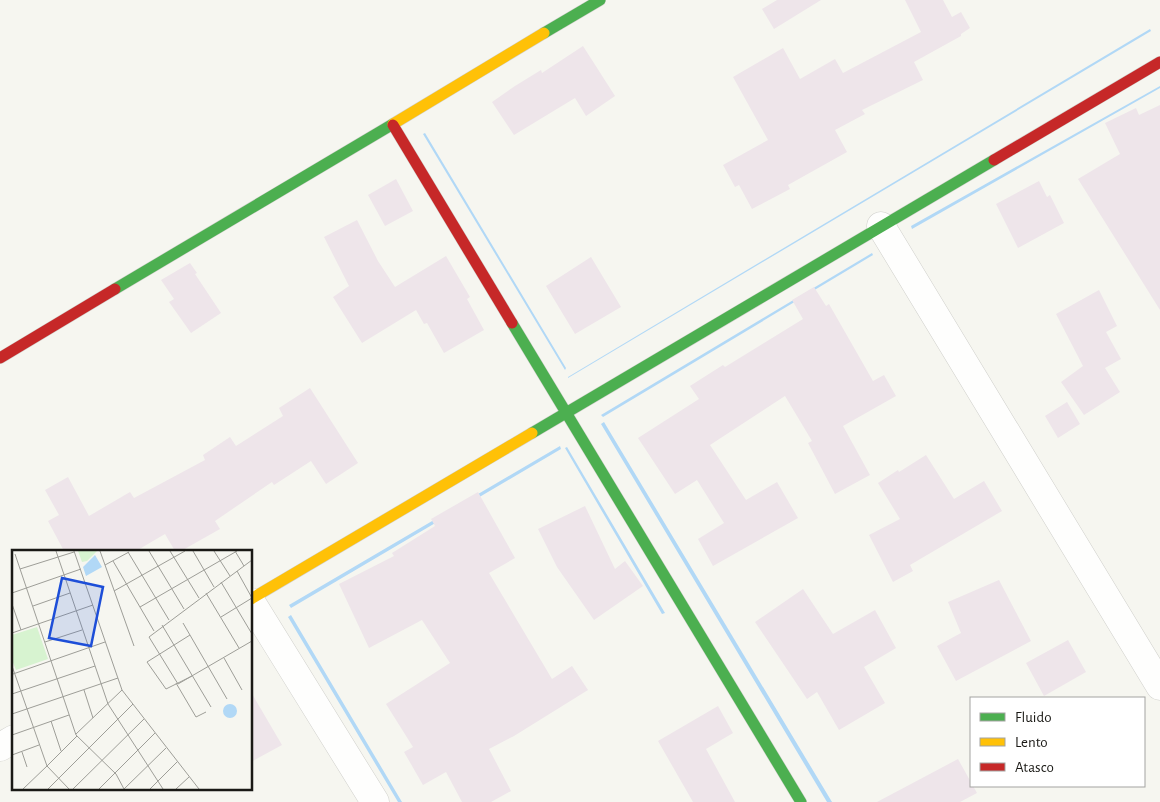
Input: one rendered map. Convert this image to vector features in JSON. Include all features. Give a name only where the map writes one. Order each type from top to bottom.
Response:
[{"type":"street","points":[[0,358],[600,0]]},
{"type":"street","points":[[252,599],[1160,62]]},
{"type":"street","points":[[393,125],[801,802]]},
{"type":"street","points":[[881,226],[1160,686]]},
{"type":"street","points":[[252,602],[375,802]]},
{"type":"street","points":[[0,747],[12,740]]},
{"type":"water","points":[[1150,29],[1151,31],[568,378],[568,377]]},
{"type":"water","points":[[1160,86],[1160,88],[912,229],[911,226]]},
{"type":"water","points":[[425,133],[566,368],[565,370],[423,134]]},
{"type":"water","points":[[872,253],[873,255],[603,417],[601,415]]},
{"type":"water","points":[[604,422],[832,802],[827,802],[601,424]]},
{"type":"water","points":[[560,446],[561,449],[291,608],[289,605]]},
{"type":"water","points":[[567,447],[665,613],[662,614],[565,448]]},
{"type":"water","points":[[291,615],[402,802],[398,802],[288,617]]},
{"type":"building","points":[[777,0],[821,0],[774,29],[762,9]]},
{"type":"building","points":[[905,0],[943,0],[952,17],[961,12],[970,28],[961,36],[914,62],[923,80],[862,110],[865,114],[835,130],[847,152],[788,185],[790,189],[752,209],[739,185],[735,187],[723,165],[768,140],[733,77],[783,48],[800,79],[835,59],[843,73],[921,32]]},
{"type":"building","points":[[583,46],[615,96],[586,116],[575,98],[514,135],[492,102],[541,70],[542,73]]},
{"type":"building","points":[[1160,105],[1160,310],[1078,179],[1120,154],[1105,123],[1136,108],[1139,115]]},
{"type":"building","points":[[396,179],[413,211],[385,226],[368,195]]},
{"type":"building","points":[[1039,181],[1047,197],[1050,195],[1064,223],[1018,248],[996,204]]},
{"type":"building","points":[[357,220],[378,261],[395,287],[446,256],[470,297],[467,299],[484,330],[444,353],[427,323],[424,324],[416,310],[362,343],[333,297],[349,286],[324,237]]},
{"type":"building","points":[[591,257],[621,307],[575,334],[546,286]]},
{"type":"building","points":[[190,263],[197,273],[195,274],[221,313],[191,333],[169,302],[174,299],[161,280]]},
{"type":"building","points":[[814,287],[826,306],[829,304],[873,381],[884,375],[896,396],[843,426],[870,475],[835,494],[808,443],[812,441],[785,396],[710,445],[746,500],[777,482],[798,518],[713,566],[698,539],[724,523],[697,480],[675,494],[638,438],[699,399],[690,386],[723,365],[725,367],[803,319],[792,300]]},
{"type":"building","points":[[1099,290],[1117,326],[1106,332],[1121,359],[1105,368],[1120,392],[1084,415],[1061,382],[1083,366],[1056,314]]},
{"type":"building","points":[[310,388],[358,463],[326,484],[311,461],[274,485],[272,482],[215,521],[220,529],[183,550],[174,550],[165,534],[138,550],[63,550],[48,521],[59,515],[45,490],[68,477],[89,516],[130,492],[134,498],[205,460],[203,455],[230,437],[236,446],[283,416],[279,408]]},
{"type":"building","points":[[1067,402],[1080,424],[1058,438],[1045,416]]},
{"type":"building","points":[[926,455],[954,499],[984,481],[1002,511],[910,565],[913,571],[893,582],[869,535],[900,519],[878,483]]},
{"type":"building","points":[[478,492],[515,558],[489,573],[552,679],[572,666],[588,690],[514,736],[489,749],[511,791],[491,802],[462,802],[446,772],[423,785],[404,752],[413,747],[386,704],[450,663],[422,620],[369,648],[339,584],[394,556],[392,553],[435,526],[431,519]]},
{"type":"building","points":[[585,506],[615,569],[625,561],[643,586],[594,620],[557,567],[538,529]]},
{"type":"building","points":[[999,580],[1031,641],[956,681],[937,646],[961,633],[948,602]]},
{"type":"building","points":[[803,589],[833,634],[875,610],[896,648],[864,667],[885,703],[839,730],[817,692],[807,699],[755,622]]},
{"type":"building","points":[[1068,640],[1086,672],[1044,696],[1026,663]]},
{"type":"building","points":[[252,694],[282,745],[252,761]]},
{"type":"building","points":[[718,706],[733,733],[706,749],[735,802],[693,802],[658,741]]},
{"type":"building","points":[[958,759],[970,780],[970,787],[974,787],[977,793],[960,802],[877,802]]},
{"type":"traffic: fast","points":[[544,33],[600,0]]},
{"type":"traffic: fast","points":[[115,289],[393,124]]},
{"type":"traffic: fast","points":[[532,433],[994,160]]},
{"type":"traffic: fast","points":[[512,323],[801,802]]},
{"type":"traffic: slow","points":[[393,124],[544,33]]},
{"type":"traffic: slow","points":[[252,598],[532,433]]},
{"type":"traffic: jam","points":[[994,160],[1160,62]]},
{"type":"traffic: jam","points":[[393,125],[512,323]]},
{"type":"traffic: jam","points":[[0,358],[115,289]]}]
